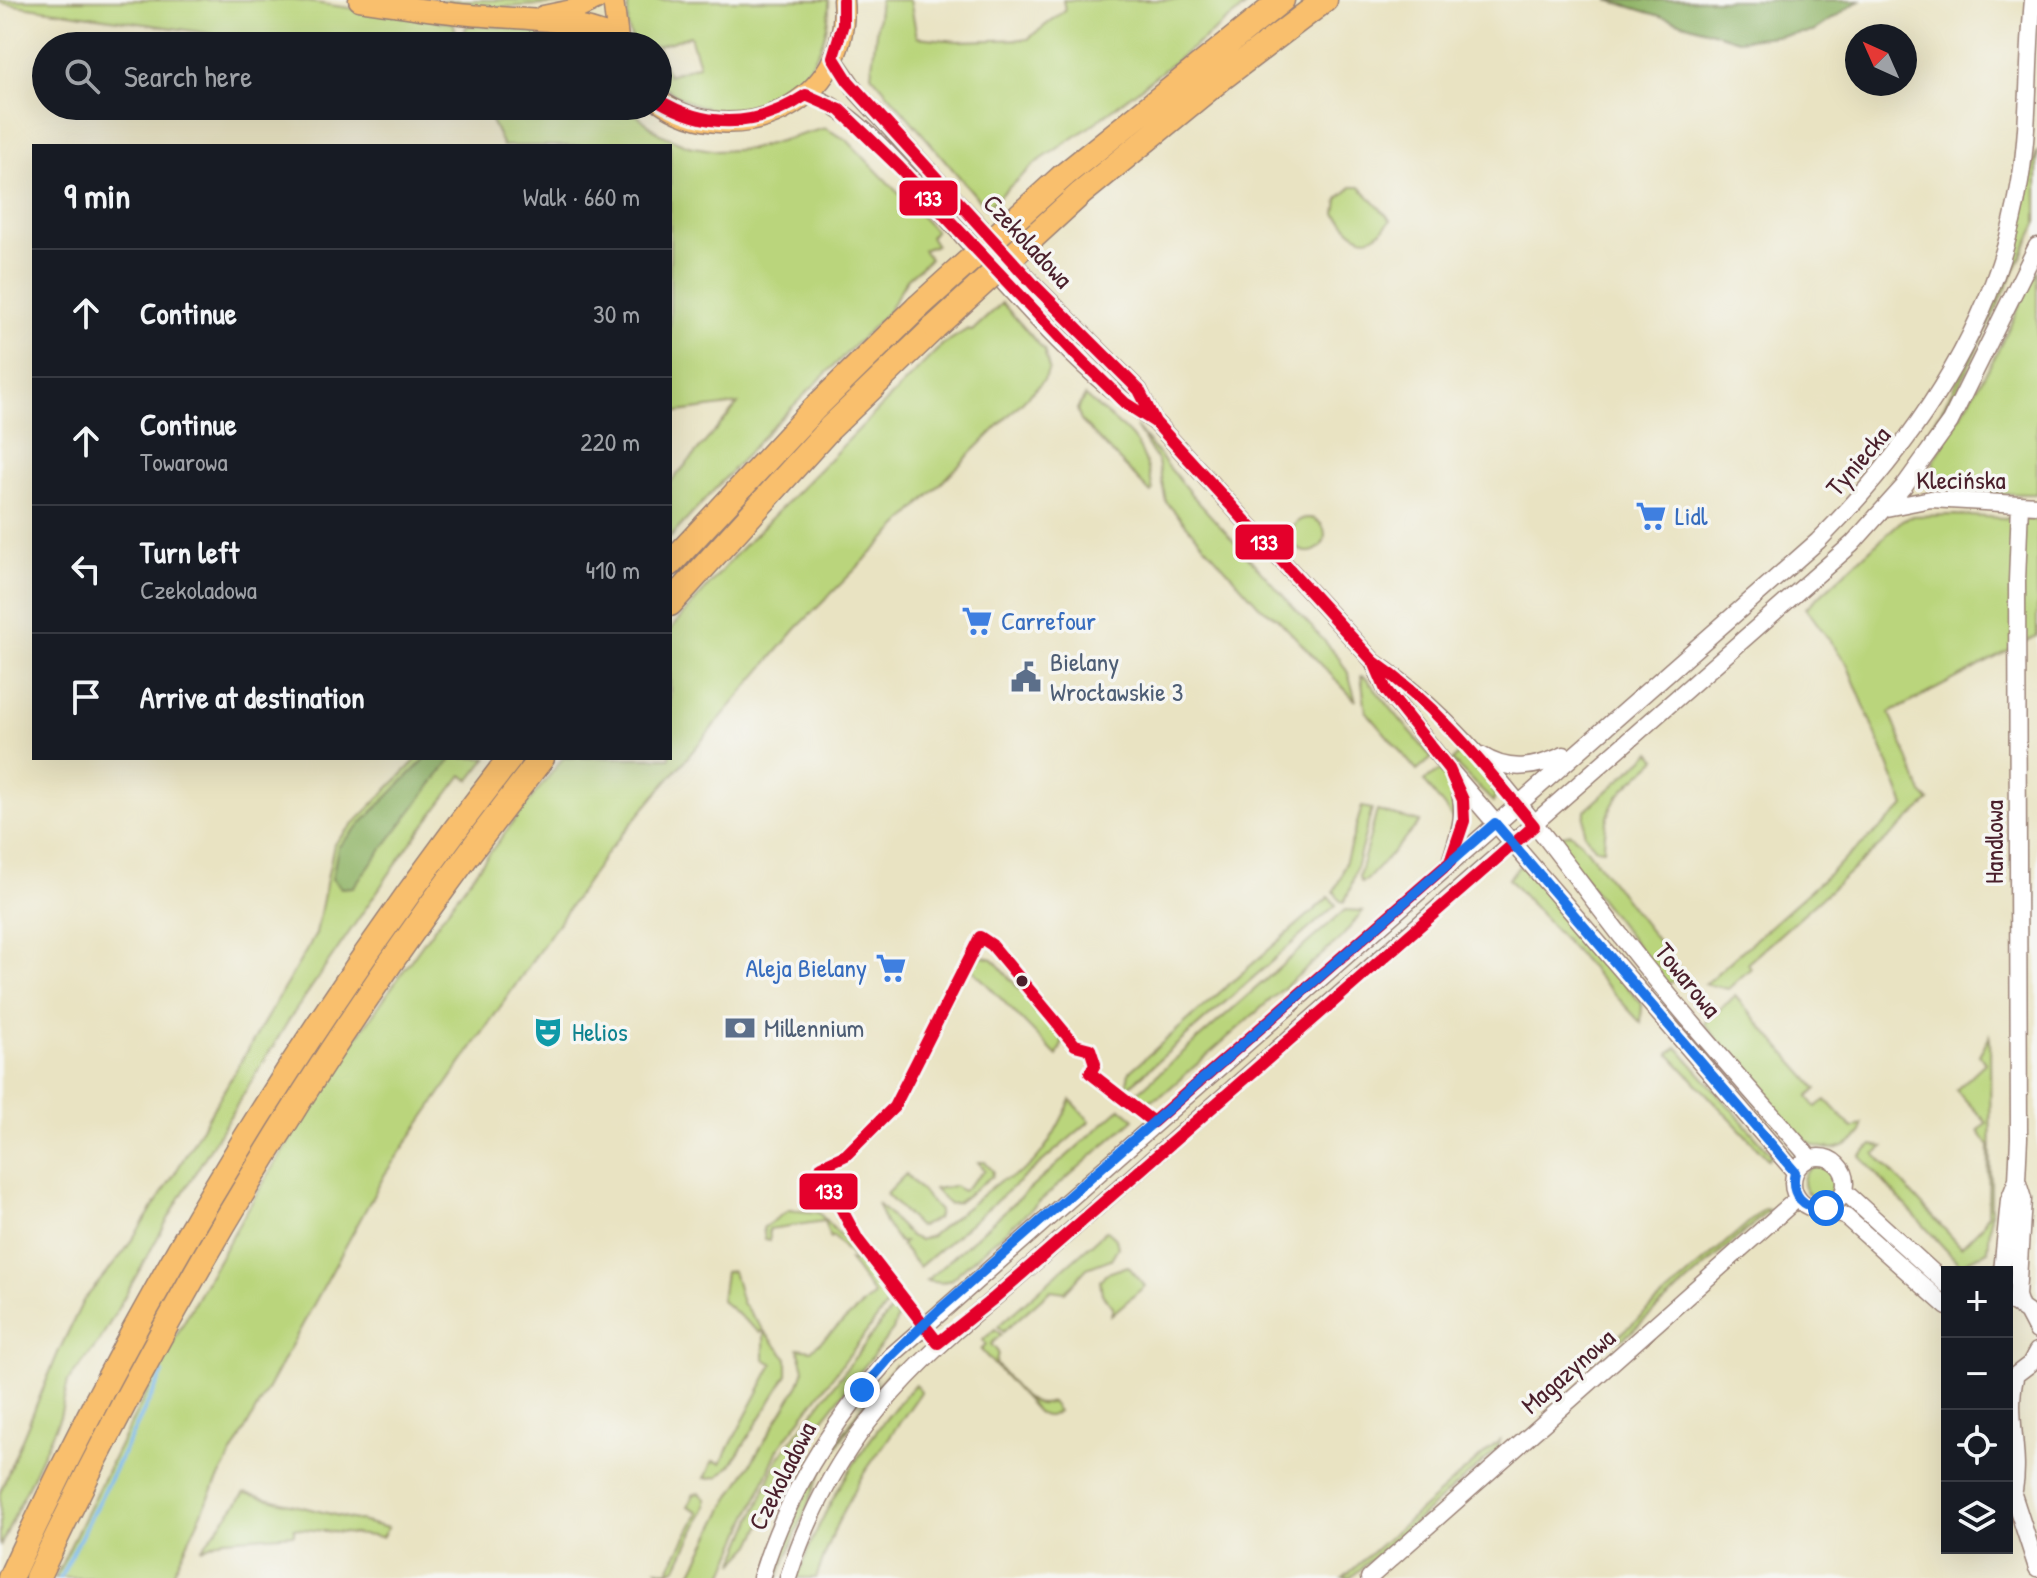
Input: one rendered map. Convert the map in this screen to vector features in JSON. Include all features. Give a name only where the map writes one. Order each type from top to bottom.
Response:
[{"type":"highway","points":[[672,562],[813,410],[918,307],[1063,176],[1282,0]]},
{"type":"highway","points":[[672,602],[830,428],[935,327],[1079,195],[1222,78],[1325,0]]},
{"type":"highway","points":[[10,1578],[112,1368],[252,1124],[379,931],[508,760]]},
{"type":"highway","points":[[37,1578],[141,1367],[273,1139],[401,946],[475,843],[540,760]]},
{"type":"main road","points":[[359,0],[451,13],[537,18],[587,26],[599,32]]},
{"type":"main road","points":[[537,18],[577,9],[596,0]]},
{"type":"main road","points":[[613,0],[617,32]]},
{"type":"main road","points":[[672,107],[692,118],[729,124],[766,118],[806,95],[833,57],[843,24],[843,0]]},
{"type":"street","name":"Tyniecka","points":[[1495,823],[1818,541],[1904,447],[1931,406],[1989,294],[2008,238],[2021,177],[2033,0]]},
{"type":"street","name":"Czekoladowa","points":[[833,57],[857,92],[1035,286],[1139,390],[1155,422]]},
{"type":"street","name":"Czekoladowa","points":[[788,1578],[815,1507],[841,1461],[872,1415],[938,1343],[993,1299],[1534,826],[1471,749],[1403,682],[1374,662],[1155,422],[1125,403],[1061,340],[850,119],[829,102],[806,95]]},
{"type":"street","points":[[2021,177],[2037,141]]},
{"type":"street","name":"Tyniecka","points":[[1534,826],[1797,595],[1886,508],[1915,472],[1967,390],[2037,246]]},
{"type":"street","points":[[1915,472],[1931,499]]},
{"type":"street","name":"Klecińska","points":[[1886,508],[1931,499],[2037,505]]},
{"type":"street","name":"Handlowa","points":[[2014,1303],[2023,1199],[2017,1180],[2020,504]]},
{"type":"street","name":"Czekoladowa","points":[[1374,662],[1386,690],[1513,844]]},
{"type":"street","points":[[1471,749],[1501,766],[1522,769],[1581,748]]},
{"type":"street","points":[[1449,769],[1463,800],[1464,821],[1450,862]]},
{"type":"street","name":"Czekoladowa","points":[[761,1578],[783,1522],[823,1445],[839,1419],[891,1356],[1495,823]]},
{"type":"street","name":"Towarowa","points":[[1534,826],[1675,1005],[1810,1158]]},
{"type":"street","name":"Towarowa","points":[[1513,844],[1795,1172]]},
{"type":"street","points":[[1826,1208],[1844,1191],[1844,1176],[1838,1164],[1827,1158],[1810,1158],[1795,1172],[1793,1185],[1798,1198],[1809,1207],[1826,1208],[1846,1217],[1941,1302]]},
{"type":"street","name":"Handlowa","points":[[2003,1266],[2009,1200],[2017,1180]]},
{"type":"street","points":[[1844,1191],[1941,1280]]},
{"type":"street","name":"Magazynowa","points":[[1369,1578],[1798,1198]]},
{"type":"street","points":[[2014,1303],[2037,1331]]},
{"type":"street","points":[[2013,1377],[2037,1351]]},
{"type":"street","points":[[2012,1410],[2018,1471],[2012,1482]]},
{"type":"street","points":[[2013,1490],[2037,1568]]},
{"type":"green space","points":[[0,0],[294,0],[454,23],[455,32],[200,32],[0,3]]},
{"type":"green space","points":[[420,0],[576,0],[576,3],[484,8]]},
{"type":"green space","points":[[628,0],[829,0],[825,33],[813,61],[794,83],[770,100],[743,109],[714,109],[685,100],[672,91],[672,74],[699,65],[690,36],[672,42],[672,32],[630,32]]},
{"type":"green space","points":[[880,0],[910,0],[917,37],[958,41],[1028,39],[1065,10],[1063,0],[1254,0],[1091,126],[1036,163],[986,208],[871,74]]},
{"type":"green space","points":[[1608,0],[1860,0],[1813,32],[1738,40]]},
{"type":"green space","points":[[468,25],[573,32],[466,32]]},
{"type":"green space","points":[[491,120],[643,120],[660,134],[688,146],[717,151],[751,149],[825,128],[847,140],[935,231],[930,237],[936,245],[923,250],[930,259],[907,279],[887,313],[769,430],[672,536],[672,481],[738,404],[672,413],[672,144],[502,144]]},
{"type":"green space","points":[[2037,151],[2037,224],[1959,386],[1919,450],[1917,448],[1944,406],[1984,326],[2011,254]]},
{"type":"green space","points":[[1352,187],[1360,187],[1391,220],[1383,230],[1368,238],[1356,234],[1336,214],[1338,199]]},
{"type":"green space","points":[[2037,270],[2037,494],[1943,493],[1933,462],[1992,362]]},
{"type":"green space","points":[[1002,303],[1044,350],[1049,369],[1044,380],[796,629],[608,851],[385,1174],[215,1485],[171,1578],[55,1578],[164,1359],[254,1198],[351,1046],[454,900],[561,760],[672,760],[672,628],[736,554],[942,345],[968,329],[972,331]]},
{"type":"green space","points":[[1085,396],[1121,426],[1137,445],[1149,471],[1151,493],[1081,421],[1077,409]]},
{"type":"green space","points":[[1136,427],[1191,494],[1337,655],[1348,673],[1356,701],[1277,618],[1259,606],[1166,502],[1158,462]]},
{"type":"green space","points":[[1912,516],[2037,520],[2037,636],[1890,713],[1922,793],[1930,801],[1748,963],[1751,968],[1728,989],[1705,984],[1905,806],[1847,664],[1806,608],[1900,522]]},
{"type":"green space","points":[[1308,518],[1320,523],[1325,535],[1320,547],[1308,552],[1296,547],[1291,535],[1296,523]]},
{"type":"green space","points":[[1361,676],[1366,678],[1432,758],[1417,771],[1366,711]]},
{"type":"green space","points":[[1463,751],[1489,781],[1495,796],[1493,802],[1452,761]]},
{"type":"green space","points":[[1651,752],[1657,759],[1618,797],[1608,818],[1604,849],[1595,848],[1584,833],[1585,811]]},
{"type":"green space","points":[[416,760],[485,760],[470,780],[462,775],[407,848],[289,1020],[181,1196],[99,1342],[68,1381],[60,1417],[0,1547],[0,1492],[58,1353],[83,1301],[124,1252],[174,1175],[316,934],[334,844]]},
{"type":"green space","points":[[424,760],[450,760],[353,887],[341,888],[332,879],[338,847]]},
{"type":"green space","points":[[1441,770],[1454,796],[1455,821],[1424,781]]},
{"type":"green space","points":[[1362,807],[1372,809],[1344,902],[1334,891]]},
{"type":"green space","points":[[1377,811],[1420,822],[1367,880],[1361,882],[1359,876]]},
{"type":"green space","points":[[1570,833],[1581,842],[1684,975],[1670,983],[1665,982],[1553,838]]},
{"type":"green space","points":[[1521,864],[1642,1004],[1641,1023],[1508,879]]},
{"type":"green space","points":[[1329,897],[1336,905],[1126,1089],[1129,1072]]},
{"type":"green space","points":[[1345,910],[1363,911],[1342,937],[1162,1095],[1147,1102],[1131,1098]]},
{"type":"green space","points":[[980,956],[993,959],[1060,1036],[1063,1042],[1057,1056],[970,967]]},
{"type":"green space","points":[[1735,996],[1817,1089],[1808,1097],[1816,1107],[1826,1100],[1853,1129],[1862,1124],[1861,1134],[1844,1146],[1832,1149],[1811,1144],[1790,1125],[1704,1023]]},
{"type":"green space","points":[[1990,1035],[1991,1215],[1988,1251],[1960,1265],[1860,1156],[1872,1145],[1883,1147],[1875,1154],[1961,1247],[1982,1226],[1988,1215],[1989,1146],[1978,1131],[1987,1123],[1956,1090],[1985,1063],[1979,1055]]},
{"type":"green space","points":[[1677,1047],[1772,1155],[1768,1159],[1669,1054]]},
{"type":"green space","points":[[1071,1100],[1090,1121],[919,1267],[901,1245],[904,1242],[899,1242],[885,1223],[877,1203],[910,1236],[919,1240],[931,1236],[1001,1180],[1013,1177],[1035,1161],[1052,1137]]},
{"type":"green space","points":[[1121,1108],[1134,1119],[950,1280],[941,1283],[926,1281]]},
{"type":"green space","points":[[978,1162],[985,1162],[993,1171],[992,1176],[957,1203],[948,1204],[934,1189],[954,1186],[963,1191],[985,1170]]},
{"type":"green space","points":[[1818,1167],[1829,1171],[1833,1182],[1829,1193],[1818,1197],[1807,1193],[1803,1182],[1807,1171]]},
{"type":"green space","points":[[906,1174],[939,1211],[937,1219],[919,1227],[886,1194]]},
{"type":"green space","points":[[1764,1209],[1769,1210],[1624,1338],[1614,1340]]},
{"type":"green space","points":[[789,1210],[819,1213],[860,1257],[851,1256],[833,1236],[830,1238],[824,1221],[769,1229],[770,1240],[765,1239],[763,1228]]},
{"type":"green space","points":[[1107,1230],[1116,1239],[1118,1247],[1111,1259],[1087,1268],[1065,1292],[1051,1290],[1003,1332],[998,1326]]},
{"type":"green space","points":[[849,1260],[858,1261],[884,1294],[887,1305],[778,1449],[723,1576],[689,1578],[724,1508],[799,1384],[804,1369],[798,1348],[811,1350],[874,1295]]},
{"type":"green space","points":[[1128,1266],[1145,1286],[1111,1315],[1113,1307],[1102,1294],[1100,1281],[1105,1274]]},
{"type":"green space","points":[[733,1271],[742,1303],[763,1329],[760,1333],[721,1300],[725,1272]]},
{"type":"green space","points":[[891,1310],[897,1318],[893,1330],[795,1454],[752,1545],[734,1564],[777,1460]]},
{"type":"green space","points":[[995,1329],[1001,1335],[991,1344],[998,1352],[996,1364],[1010,1382],[981,1350],[986,1345],[983,1340]]},
{"type":"green space","points":[[764,1331],[787,1358],[787,1375],[731,1465],[718,1477],[705,1478],[713,1461],[721,1463],[773,1364],[764,1359]]},
{"type":"green space","points":[[895,1365],[898,1368],[861,1411],[824,1465],[778,1578],[770,1578],[793,1520],[822,1466],[856,1414]]},
{"type":"green space","points":[[915,1384],[921,1392],[862,1476],[836,1526],[816,1578],[797,1578],[819,1525],[847,1475],[879,1428]]},
{"type":"green space","points":[[1016,1389],[1035,1403],[1051,1402],[1058,1411],[1050,1416],[1037,1412]]},
{"type":"green space","points":[[1500,1440],[1498,1449],[1350,1578],[1343,1578]]},
{"type":"green space","points":[[245,1493],[388,1528],[382,1537],[294,1528],[294,1534],[224,1539],[201,1549]]},
{"type":"green space","points":[[700,1493],[706,1499],[706,1507],[677,1567],[663,1574],[658,1569],[668,1571],[699,1512],[688,1506],[694,1494]]},
{"type":"waterway","points":[[60,1578],[163,1373]]},
{"type":"transit line","name":"133","points":[[843,0],[843,24],[833,57],[848,81],[1035,286],[1139,390],[1155,422]]},
{"type":"transit line","name":"133","points":[[672,107],[695,117],[732,121],[769,114],[806,95],[840,110],[899,167],[1080,359],[1125,403],[1155,422]]},
{"type":"transit line","name":"133","points":[[1155,422],[1374,662]]},
{"type":"transit line","name":"133","points":[[1374,662],[1440,718],[1534,826],[993,1299],[938,1343],[858,1240],[833,1193],[823,1189],[817,1179],[822,1166],[846,1155],[894,1107],[980,937],[992,945],[1075,1045],[1090,1049],[1095,1064],[1090,1073],[1153,1122],[1450,862],[1464,821],[1463,800],[1449,769],[1386,690],[1374,662]]},
{"type":"place","name":"Lidl","points":[[1651,516]]},
{"type":"place","name":"Carrefour","points":[[977,621]]},
{"type":"place","name":"Bielany Wrocławskie 3","points":[[1026,677]]},
{"type":"place","name":"Aleja Bielany","points":[[891,968]]},
{"type":"place","name":"Millennium","points":[[740,1028]]},
{"type":"place","name":"Helios","points":[[548,1032]]},
{"type":"route","points":[[862,1390],[891,1356],[939,1310],[1495,823],[1795,1172],[1793,1185],[1798,1198],[1809,1207],[1826,1208]]}]
